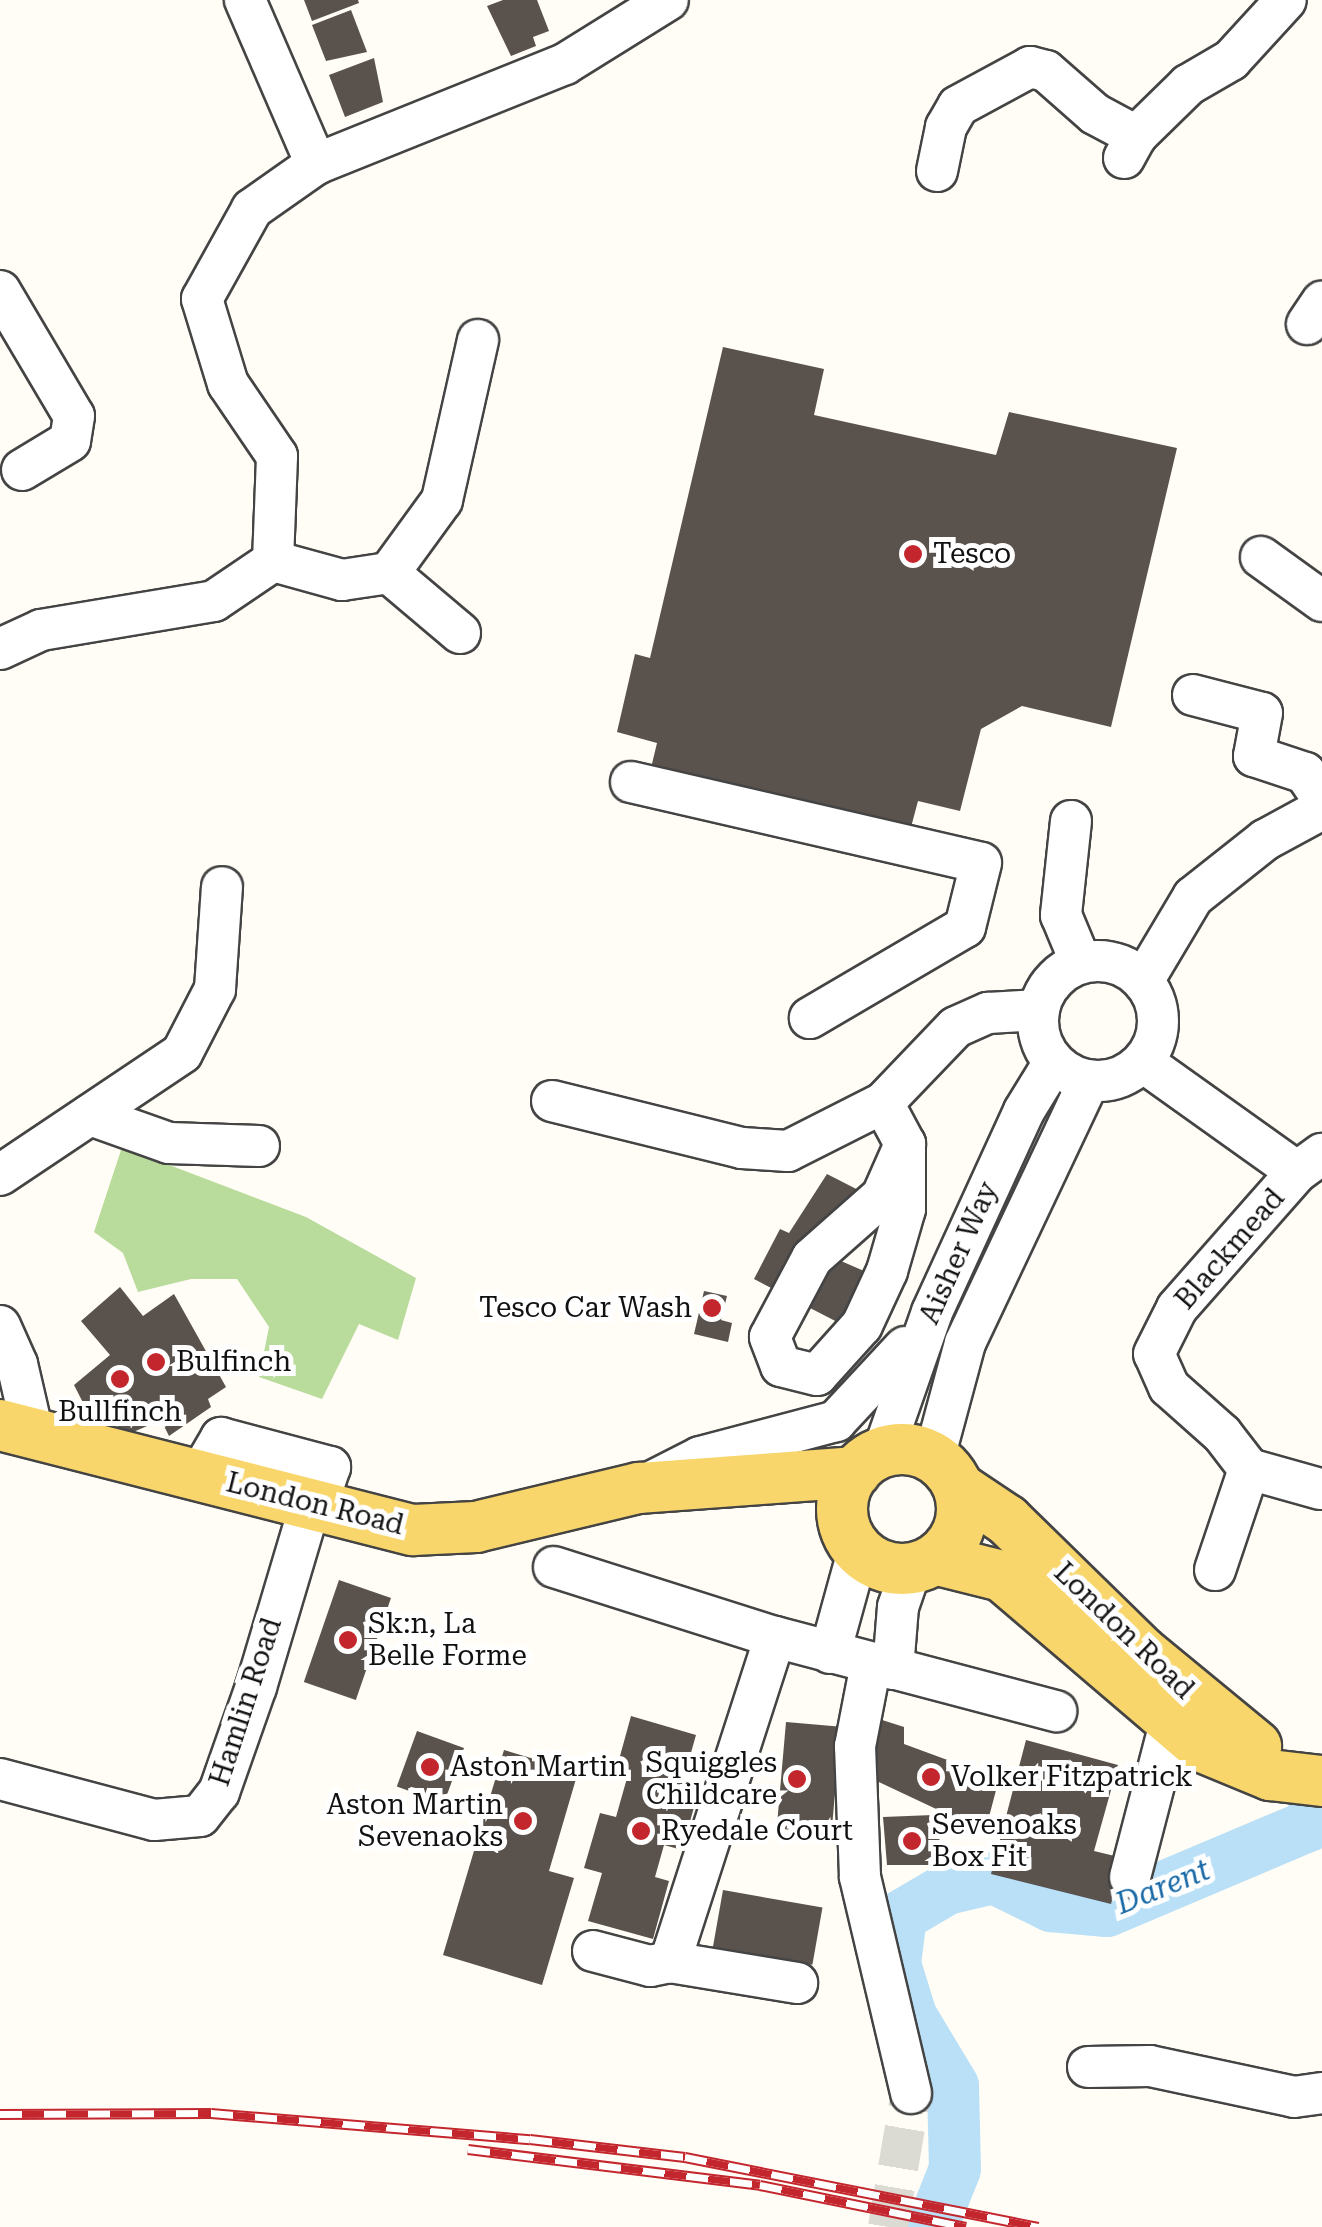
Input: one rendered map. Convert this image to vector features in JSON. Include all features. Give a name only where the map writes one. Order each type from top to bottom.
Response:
[{"type":"main road","name":"London Road","points":[[16,1427],[381,1524],[442,1531],[639,1488],[751,1482],[869,1462],[914,1450],[1007,1520],[1175,1705]]},
{"type":"main road","points":[[851,1538],[844,1496],[869,1462]]},
{"type":"main road","points":[[924,1564],[959,1529],[946,1473]]},
{"type":"main road","name":"London Road","points":[[751,1482],[851,1538],[886,1568],[924,1564],[1002,1576],[1175,1705],[1305,1777]]},
{"type":"street","points":[[244,0],[316,164]]},
{"type":"street","points":[[273,560],[276,456],[228,384],[202,299],[252,208],[316,164],[494,96],[615,14],[668,0]]},
{"type":"street","points":[[936,172],[946,127],[958,106],[1030,68],[1046,71],[1095,114],[1133,128],[1188,85],[1231,60],[1286,0]]},
{"type":"street","points":[[0,291],[74,416],[70,442],[22,470]]},
{"type":"street","points":[[273,560],[342,580],[389,573],[442,500],[478,340]]},
{"type":"street","points":[[1261,557],[1312,606]]},
{"type":"street","points":[[0,650],[41,630],[214,601],[273,560]]},
{"type":"street","points":[[389,573],[460,633]]},
{"type":"street","points":[[1193,695],[1262,713],[1254,756],[1304,773],[1322,798]]},
{"type":"street","points":[[631,782],[981,863],[966,927],[810,1018]]},
{"type":"street","points":[[1143,981],[1193,898],[1265,840],[1322,809]]},
{"type":"street","points":[[1071,821],[1062,915],[1081,964]]},
{"type":"street","points":[[0,1175],[182,1054],[215,989],[222,887]]},
{"type":"street","points":[[1112,962],[1143,981],[1158,1023],[1142,1062],[1122,1076],[1089,1081],[1054,1062],[1040,1034],[1039,1010],[1052,982],[1081,964],[1112,962]]},
{"type":"street","points":[[552,1100],[742,1148],[788,1151],[884,1103],[956,1027],[988,1013],[1039,1010]]},
{"type":"street","name":"Aisher Way","points":[[869,1462],[1024,1111],[1054,1062]]},
{"type":"street","name":"Blackmead","points":[[1142,1062],[1310,1163],[1176,1308],[1154,1354],[1168,1386],[1222,1434],[1249,1469]]},
{"type":"street","name":"Aisher Way","points":[[946,1473],[944,1400],[965,1344],[1089,1081]]},
{"type":"street","points":[[884,1103],[905,1144],[905,1210],[862,1325],[817,1375],[782,1366],[770,1336],[812,1258],[882,1196],[905,1144]]},
{"type":"street","points":[[90,1115],[169,1142],[259,1146]]},
{"type":"street","points":[[639,1488],[700,1457],[836,1422],[874,1387],[932,1312]]},
{"type":"street","points":[[0,1326],[18,1364],[16,1427]]},
{"type":"street","points":[[1215,1570],[1249,1469],[1320,1489]]},
{"type":"street","name":"Hamlin Road","points":[[0,1778],[154,1820],[200,1816],[219,1792],[314,1504]]},
{"type":"street","points":[[830,1653],[851,1538]]},
{"type":"street","points":[[911,2093],[860,1876],[855,1746],[898,1607],[924,1564]]},
{"type":"street","points":[[554,1567],[830,1653],[1056,1711]]},
{"type":"street","points":[[670,1962],[775,1637]]},
{"type":"street","points":[[1130,1878],[1175,1705]]},
{"type":"street","points":[[593,1951],[650,1966],[670,1962],[798,1982]]},
{"type":"street","points":[[1088,2067],[1150,2066],[1294,2097],[1322,2093]]},
{"type":"green space","points":[[122,1147],[306,1217],[416,1278],[398,1340],[359,1324],[322,1399],[259,1377],[269,1327],[237,1279],[191,1279],[138,1292],[123,1253],[94,1232]]},
{"type":"building","points":[[304,0],[358,0],[359,3],[312,21]]},
{"type":"building","points":[[503,0],[537,0],[549,31],[533,37],[536,46],[511,56],[487,6]]},
{"type":"building","points":[[351,10],[367,52],[326,61],[312,25]]},
{"type":"building","points":[[374,58],[383,102],[345,117],[329,75]]},
{"type":"building","name":"Tesco","points":[[723,347],[824,369],[814,415],[996,455],[1009,412],[1177,448],[1111,727],[1022,706],[981,729],[960,811],[918,801],[910,831],[651,768],[657,743],[617,732],[635,654],[650,658]]},
{"type":"building","points":[[827,1174],[868,1195],[841,1261],[871,1274],[845,1326],[754,1279],[780,1229],[789,1233]]},
{"type":"building","name":"Bulfinch","points":[[120,1287],[143,1316],[174,1294],[226,1387],[208,1399],[211,1407],[169,1436],[161,1420],[124,1436],[114,1422],[97,1430],[74,1385],[110,1355],[81,1321]]},
{"type":"building","name":"Tesco Car Wash","points":[[704,1291],[727,1296],[721,1320],[732,1323],[728,1342],[694,1334]]},
{"type":"building","name":"Sk:n, La Belle Forme","points":[[339,1580],[391,1598],[356,1700],[304,1682]]},
{"type":"building","name":"Ryedale Court","points":[[631,1716],[696,1735],[683,1781],[700,1786],[682,1850],[664,1845],[655,1877],[669,1881],[653,1939],[588,1921],[602,1873],[584,1868],[600,1813],[616,1817],[629,1771],[617,1767]]},
{"type":"building","name":"Volker Fitzpatrick","points":[[876,1718],[904,1727],[904,1744],[999,1779],[985,1832],[864,1775]]},
{"type":"building","points":[[786,1722],[841,1727],[831,1833],[777,1829]]},
{"type":"building","name":"Aston Martin","points":[[417,1731],[464,1748],[444,1804],[397,1786]]},
{"type":"building","points":[[1026,1740],[1118,1765],[1094,1851],[1123,1858],[1111,1904],[991,1874]]},
{"type":"building","name":"Aston Martin Sevenaoks","points":[[504,1750],[578,1772],[549,1871],[574,1878],[542,1985],[443,1955]]},
{"type":"building","name":"Sevenoaks Box Fit","points":[[933,1815],[946,1865],[887,1865],[883,1817]]},
{"type":"building","points":[[723,1890],[822,1908],[812,1965],[713,1947]]},
{"type":"waterway","name":"Darent","points":[[932,2227],[955,2169],[953,2086],[911,2016],[895,1964],[901,1916],[947,1889],[994,1878],[1051,1906],[1107,1911],[1308,1826],[1322,1794]]},
{"type":"tunnel","points":[[888,2227],[911,2093]]},
{"type":"railway","points":[[0,2114],[211,2113],[530,2139],[685,2157],[1038,2227]]},
{"type":"railway","points":[[468,2149],[760,2185],[966,2227]]},
{"type":"place","name":"Tesco","points":[[913,554]]},
{"type":"place","name":"Tesco Car Wash","points":[[712,1308]]},
{"type":"place","name":"Bulfinch","points":[[156,1362]]},
{"type":"place","name":"Bullfinch","points":[[120,1379]]},
{"type":"place","name":"Sk:n, La Belle Forme","points":[[348,1640]]},
{"type":"place","name":"Aston Martin","points":[[430,1767]]},
{"type":"place","name":"Volker Fitzpatrick","points":[[931,1777]]},
{"type":"place","name":"Squiggles Childcare","points":[[797,1779]]},
{"type":"place","name":"Aston Martin Sevenaoks","points":[[523,1821]]},
{"type":"place","name":"Ryedale Court","points":[[641,1831]]},
{"type":"place","name":"Sevenoaks Box Fit","points":[[912,1841]]}]
